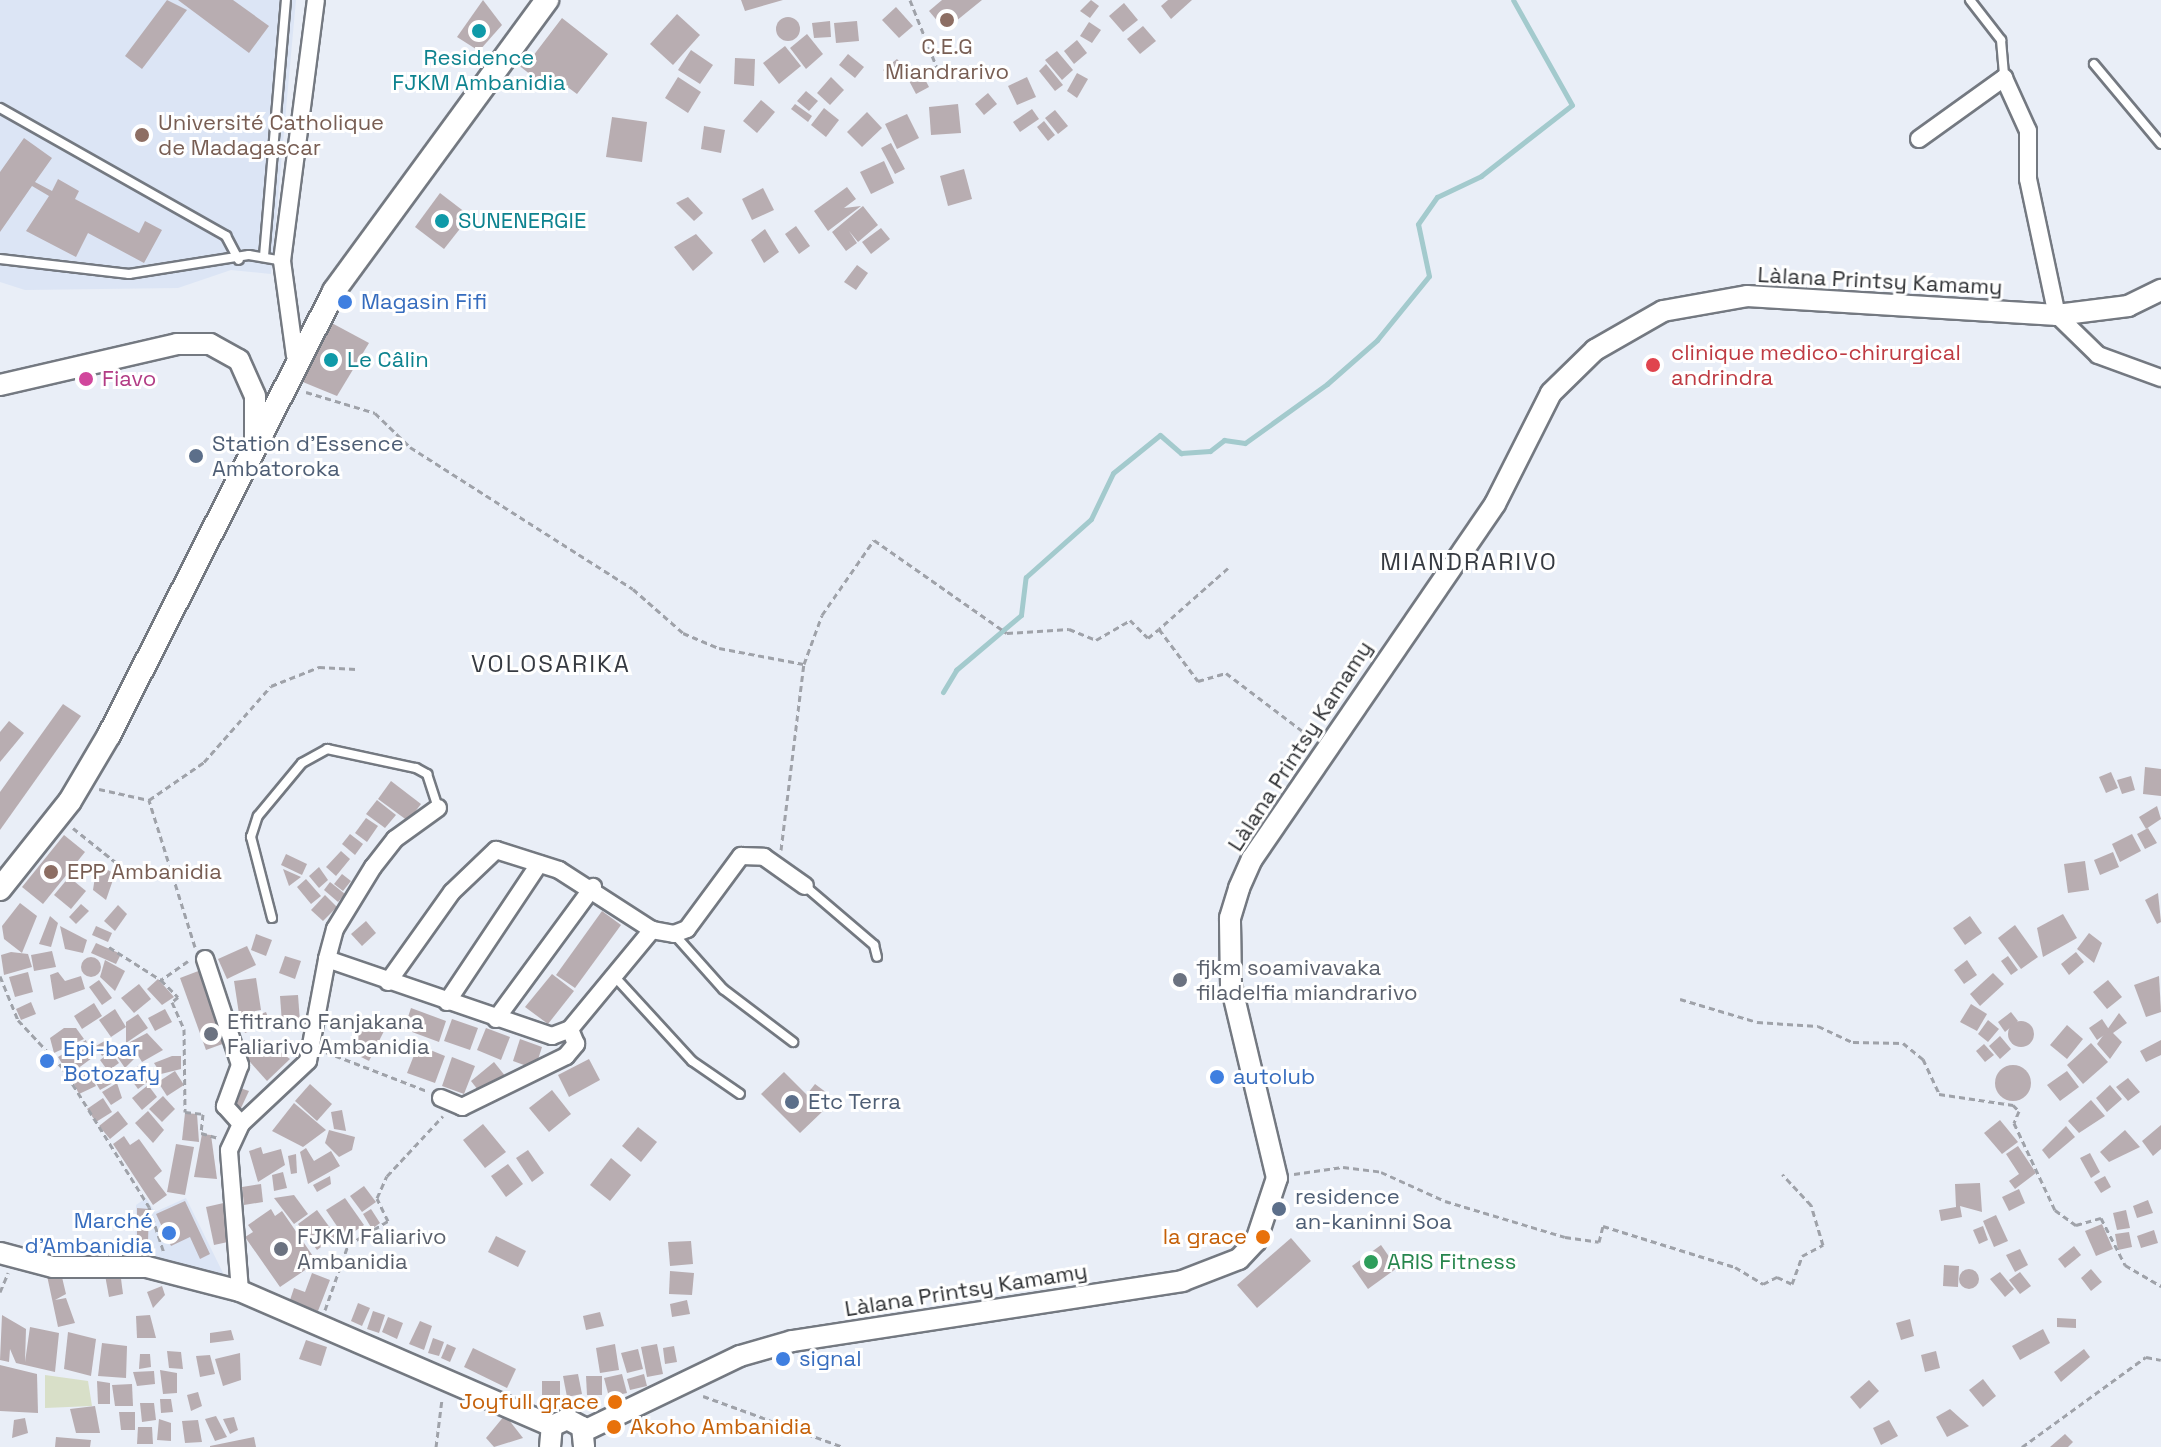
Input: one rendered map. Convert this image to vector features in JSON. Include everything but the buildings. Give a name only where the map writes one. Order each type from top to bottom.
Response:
[{"type":"main road","points":[[0,889],[59,816],[78,787],[295,356],[359,253],[547,0]]},
{"type":"street","points":[[295,356],[282,261],[316,0]]},
{"type":"street","points":[[1919,139],[2004,78],[2028,131],[2028,179],[2057,315],[2098,355],[2161,378]]},
{"type":"street","name":"Làlana Printsy Kamamy","points":[[584,1439],[685,1381],[792,1341],[1217,1270],[1256,1241],[1277,1178],[1231,985],[1230,918],[1252,859],[1495,504],[1551,393],[1574,365],[1663,311],[1747,296],[2057,315],[2128,306],[2161,290]]},
{"type":"street","points":[[0,385],[177,344],[210,344],[239,360],[255,396],[255,439]]},
{"type":"street","points":[[240,1291],[229,1150],[241,1124],[297,1078],[312,1047],[335,929],[373,867],[395,839],[438,808]]},
{"type":"street","points":[[388,982],[484,856],[496,850],[593,887],[652,930],[674,934],[687,929],[741,856],[776,865],[805,886]]},
{"type":"street","points":[[447,1002],[539,864]]},
{"type":"street","points":[[496,1019],[593,887]]},
{"type":"street","points":[[327,959],[552,1036],[570,1029],[652,930]]},
{"type":"street","points":[[205,959],[240,1065],[225,1106],[241,1124]]},
{"type":"street","points":[[444,1106],[462,1107],[566,1056],[576,1044],[570,1029]]},
{"type":"street","points":[[0,1253],[53,1267],[184,1274],[240,1291],[446,1375],[551,1437],[567,1419],[584,1439]]},
{"type":"lane","points":[[264,256],[286,0]]},
{"type":"lane","points":[[1970,0],[2001,40],[2004,78]]},
{"type":"lane","points":[[2094,64],[2161,144]]},
{"type":"lane","points":[[0,108],[226,236],[239,260]]},
{"type":"lane","points":[[0,259],[129,274],[264,256],[282,261]]},
{"type":"lane","points":[[272,918],[251,837],[258,816],[302,763],[327,749],[416,768],[427,774],[438,808]]},
{"type":"lane","points":[[805,886],[874,945],[877,957]]},
{"type":"lane","points":[[674,934],[723,989],[793,1042]]},
{"type":"lane","points":[[615,977],[692,1061],[740,1094]]},
{"type":"path","points":[[910,0],[939,73]]},
{"type":"path","points":[[283,385],[375,413],[410,447],[633,589],[683,633],[719,648],[804,664]]},
{"type":"path","points":[[776,865],[788,830],[804,664],[822,615],[874,540],[1007,633],[1069,629],[1096,640],[1130,620],[1148,638],[1228,568]]},
{"type":"path","points":[[1159,629],[1198,681],[1226,673],[1326,747]]},
{"type":"path","points":[[78,787],[149,800],[204,762],[271,686],[319,667],[356,669]]},
{"type":"path","points":[[149,800],[198,955],[161,980]]},
{"type":"path","points":[[59,816],[123,868]]},
{"type":"path","points":[[109,947],[161,980],[178,997],[172,1002],[184,1029],[185,1112],[203,1114],[201,1133],[213,1134],[229,1150]]},
{"type":"path","points":[[0,976],[18,1020],[62,1067],[149,1207],[165,1255],[184,1274]]},
{"type":"path","points":[[1680,999],[1757,1022],[1818,1026],[1853,1042],[1903,1043],[1923,1059],[1939,1094],[2013,1105],[2019,1111],[2014,1123],[2055,1210],[2076,1225],[2101,1218],[2125,1265],[2161,1286]]},
{"type":"path","points":[[312,1047],[444,1106],[387,1176],[377,1198],[388,1221],[348,1245],[335,1268],[329,1300]]},
{"type":"path","points":[[1277,1178],[1326,1167],[1381,1172],[1445,1201],[1565,1237],[1599,1242],[1603,1226],[1735,1267],[1763,1284],[1777,1277],[1792,1284],[1802,1256],[1823,1245],[1811,1205],[1782,1174]]},
{"type":"path","points":[[2022,1447],[2146,1357],[2161,1360]]},
{"type":"path","points":[[436,1447],[446,1375]]},
{"type":"path","points":[[685,1381],[711,1402],[843,1447]]},
{"type":"shaded area","name":"Université Catholique de Madagascar","points":[[0,0],[296,0],[271,274],[231,270],[178,288],[25,290],[0,282]]},
{"type":"shaded area","name":"Marché d'Ambanidia","points":[[146,1198],[155,1212],[186,1198],[225,1277],[135,1252],[136,1205]]},
{"type":"green space","points":[[45,1375],[88,1381],[92,1406],[45,1408]]},
{"type":"waterway","points":[[943,692],[956,670],[1021,615],[1026,577],[1091,519],[1113,473],[1160,435],[1181,453],[1210,451],[1224,440],[1245,443],[1327,384],[1377,340],[1429,276],[1418,224],[1437,197],[1481,176],[1572,105],[1513,0]]},
{"type":"place","name":"C.E.G Miandrarivo","points":[[947,20]]},
{"type":"place","name":"Residence FJKM Ambanidia","points":[[479,31]]},
{"type":"place","name":"Université Catholique de Madagascar","points":[[142,135]]},
{"type":"place","name":"SUNENERGIE","points":[[442,221]]},
{"type":"place","name":"Magasin Fifi","points":[[345,302]]},
{"type":"place","name":"Le Câlin","points":[[331,360]]},
{"type":"place","name":"clinique medico-chirurgical andrindra","points":[[1653,365]]},
{"type":"place","name":"Fiavo","points":[[86,379]]},
{"type":"place","name":"Station d'Essence Ambatoroka","points":[[196,456]]},
{"type":"place","name":"EPP Ambanidia","points":[[51,872]]},
{"type":"place","name":"fjkm soamivavaka filadelfia miandrarivo","points":[[1180,980]]},
{"type":"place","name":"Efitrano Fanjakana Faliarivo Ambanidia","points":[[211,1034]]},
{"type":"place","name":"Epi-bar Botozafy","points":[[47,1061]]},
{"type":"place","name":"autolub","points":[[1217,1077]]},
{"type":"place","name":"Etc Terra","points":[[792,1102]]},
{"type":"place","name":"residence an-kaninni Soa","points":[[1279,1209]]},
{"type":"place","name":"Marché d'Ambanidia","points":[[169,1233]]},
{"type":"place","name":"la grace","points":[[1263,1237]]},
{"type":"place","name":"FJKM Faliarivo Ambanidia","points":[[281,1249]]},
{"type":"place","name":"ARIS Fitness","points":[[1371,1262]]},
{"type":"place","name":"signal","points":[[783,1359]]},
{"type":"place","name":"Joyfull grace","points":[[615,1402]]},
{"type":"place","name":"Akoho Ambanidia","points":[[614,1427]]},
{"type":"district","name":"MIANDRARIVO","points":[[1469,562]]},
{"type":"district","name":"VOLOSARIKA","points":[[551,664]]}]
